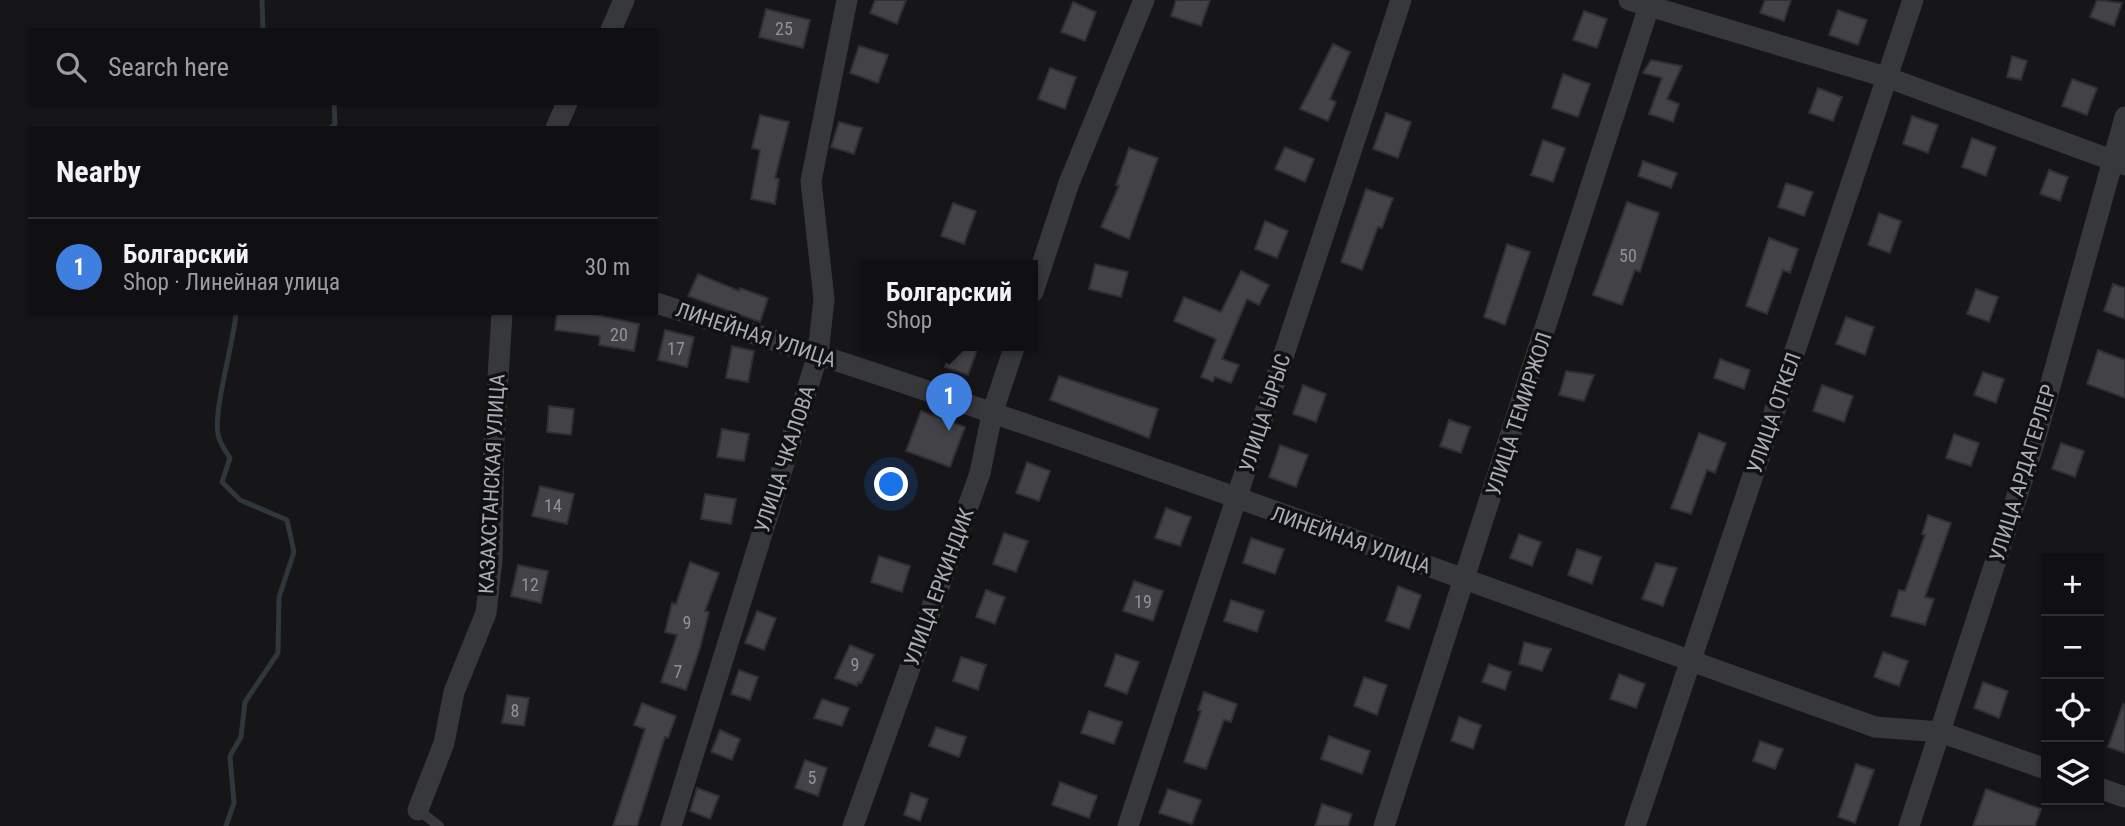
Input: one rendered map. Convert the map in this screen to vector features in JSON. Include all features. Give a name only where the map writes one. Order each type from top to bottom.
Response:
[{"type":"street","points":[[612,28],[624,0]]},
{"type":"street","name":"УЛИЦА ЧКАЛОВА","points":[[671,826],[818,354],[824,299],[811,181],[847,0]]},
{"type":"street","points":[[1038,277],[1069,183],[1144,0]]},
{"type":"street","name":"УЛИЦА ЫРЫС","points":[[1128,826],[1401,0]]},
{"type":"street","name":"УЛИЦА ОТКЕЛ","points":[[1635,826],[1889,78],[1913,0]]},
{"type":"street","points":[[1643,2],[1889,78],[2118,163]]},
{"type":"street","name":"УЛИЦА ТЕМИРЖОЛ","points":[[1384,826],[1465,579],[1643,2]]},
{"type":"street","points":[[557,126],[566,105]]},
{"type":"street","name":"УЛИЦА АРДАГЕРЛЕР","points":[[1909,826],[2034,444],[2118,163],[2125,117]]},
{"type":"street","name":"ЛИНЕЙНАЯ УЛИЦА","points":[[658,304],[818,354],[1465,579],[1875,727],[1940,732],[2041,767]]},
{"type":"street","name":"КАЗАХСТАНСКАЯ УЛИЦА","points":[[418,810],[444,743],[454,692],[486,613],[492,560],[494,441],[502,315]]},
{"type":"street","name":"УЛИЦА ЕРКИНДИК","points":[[853,826],[980,473],[992,415],[1013,351]]},
{"type":"street","points":[[2104,790],[2125,797]]},
{"type":"lane","points":[[418,810],[439,826]]},
{"type":"building","points":[[875,0],[906,0],[897,24],[870,13]]},
{"type":"building","points":[[1176,0],[1210,0],[1201,26],[1171,16]]},
{"type":"building","points":[[1765,0],[1791,0],[1784,21],[1760,13]]},
{"type":"building","points":[[2097,0],[2122,3],[2114,26],[2090,17]]},
{"type":"building","points":[[1073,2],[1096,12],[1085,41],[1061,32]]},
{"type":"building","points":[[766,9],[810,20],[803,48],[759,37]]},
{"type":"building","points":[[1838,10],[1867,20],[1858,45],[1829,35]]},
{"type":"building","points":[[1584,11],[1607,19],[1597,48],[1573,40]]},
{"type":"building","points":[[1333,44],[1350,52],[1330,99],[1336,102],[1328,121],[1300,109]]},
{"type":"building","points":[[859,46],[888,55],[878,83],[850,73]]},
{"type":"building","points":[[2012,56],[2027,61],[2021,80],[2007,77]]},
{"type":"building","points":[[1651,60],[1682,66],[1667,99],[1679,104],[1673,122],[1649,114],[1662,78],[1643,73]]},
{"type":"building","points":[[1050,68],[1076,77],[1065,109],[1038,99]]},
{"type":"building","points":[[1563,74],[1590,84],[1578,117],[1552,108]]},
{"type":"building","points":[[2072,79],[2097,88],[2087,115],[2062,106]]},
{"type":"building","points":[[1818,88],[1842,97],[1833,121],[1809,113]]},
{"type":"building","points":[[1386,113],[1411,122],[1398,158],[1373,149]]},
{"type":"building","points":[[760,115],[789,122],[775,178],[779,179],[775,204],[751,199],[760,150],[752,148]]},
{"type":"building","points":[[1912,116],[1938,125],[1928,153],[1903,144]]},
{"type":"building","points":[[839,122],[862,128],[854,154],[831,147]]},
{"type":"building","points":[[1972,138],[1996,147],[1986,176],[1962,167]]},
{"type":"building","points":[[1543,140],[1565,148],[1553,182],[1531,175]]},
{"type":"building","points":[[1285,147],[1314,159],[1305,182],[1275,169]]},
{"type":"building","points":[[1129,148],[1158,158],[1129,239],[1101,227],[1119,186],[1116,185]]},
{"type":"building","points":[[1643,161],[1677,173],[1671,188],[1638,176]]},
{"type":"building","points":[[2049,170],[2068,177],[2060,201],[2040,194]]},
{"type":"building","points":[[1786,183],[1813,192],[1804,216],[1778,207]]},
{"type":"building","points":[[1366,189],[1393,198],[1382,228],[1378,227],[1362,270],[1341,262]]},
{"type":"building","points":[[1627,202],[1659,213],[1640,272],[1635,270],[1622,305],[1593,295]]},
{"type":"building","points":[[953,203],[976,211],[964,244],[941,236]]},
{"type":"building","points":[[1879,213],[1901,221],[1890,253],[1868,245]]},
{"type":"building","points":[[1265,221],[1288,231],[1277,258],[1255,249]]},
{"type":"building","points":[[1769,238],[1798,249],[1790,273],[1783,270],[1767,314],[1746,306]]},
{"type":"building","points":[[1507,244],[1530,252],[1505,325],[1484,317]]},
{"type":"building","points":[[1095,264],[1128,272],[1121,297],[1089,289]]},
{"type":"building","points":[[1241,271],[1269,285],[1259,305],[1247,299],[1222,359],[1239,365],[1231,383],[1215,377],[1213,382],[1201,377],[1216,339],[1174,321],[1184,297],[1221,312]]},
{"type":"building","points":[[698,274],[739,291],[740,288],[768,298],[760,322],[688,296]]},
{"type":"building","points":[[2113,284],[2125,288],[2125,319],[2104,311]]},
{"type":"building","points":[[1976,289],[1998,297],[1989,322],[1967,314]]},
{"type":"building","points":[[557,315],[597,315],[639,324],[634,351],[599,345],[600,336],[555,330]]},
{"type":"building","points":[[1846,317],[1874,327],[1865,355],[1836,344]]},
{"type":"building","points":[[665,330],[694,337],[687,367],[658,360]]},
{"type":"building","points":[[732,346],[754,351],[748,382],[726,378]]},
{"type":"building","points":[[2098,350],[2125,360],[2125,398],[2087,384]]},
{"type":"building","points":[[951,351],[977,351],[968,375],[945,367]]},
{"type":"building","points":[[1720,359],[1750,370],[1744,389],[1714,378]]},
{"type":"building","points":[[1566,371],[1594,375],[1584,401],[1559,395]]},
{"type":"building","points":[[1983,372],[2004,379],[1996,403],[1974,395]]},
{"type":"building","points":[[1059,376],[1158,409],[1149,438],[1050,400]]},
{"type":"building","points":[[1303,385],[1326,394],[1316,422],[1293,414]]},
{"type":"building","points":[[1822,385],[1853,396],[1844,422],[1813,411]]},
{"type":"building","points":[[549,406],[574,409],[571,435],[547,432]]},
{"type":"building","points":[[921,411],[965,427],[950,467],[906,451]]},
{"type":"building","points":[[1449,420],[1470,427],[1461,453],[1440,446]]},
{"type":"building","points":[[722,429],[749,434],[744,461],[717,457]]},
{"type":"building","points":[[1699,433],[1726,443],[1715,473],[1707,470],[1691,514],[1671,508]]},
{"type":"building","points":[[1954,434],[1979,443],[1971,466],[1946,458]]},
{"type":"building","points":[[2061,443],[2084,451],[2075,477],[2052,469]]},
{"type":"building","points":[[1280,445],[1308,455],[1296,487],[1269,477]]},
{"type":"building","points":[[1027,462],[1050,471],[1039,501],[1016,493]]},
{"type":"building","points":[[540,486],[574,494],[567,524],[532,516]]},
{"type":"building","points":[[705,494],[736,499],[731,524],[701,519]]},
{"type":"building","points":[[1166,508],[1191,517],[1180,546],[1155,538]]},
{"type":"building","points":[[1928,515],[1951,523],[1925,597],[1934,599],[1925,625],[1891,616],[1899,590],[1905,591],[1925,535],[1922,534]]},
{"type":"building","points":[[1004,533],[1028,541],[1016,572],[993,564]]},
{"type":"building","points":[[1519,534],[1541,542],[1532,566],[1510,558]]},
{"type":"building","points":[[1251,538],[1284,549],[1275,574],[1243,563]]},
{"type":"building","points":[[1577,549],[1601,557],[1592,584],[1568,575]]},
{"type":"building","points":[[879,556],[910,566],[902,592],[871,582]]},
{"type":"building","points":[[690,562],[719,573],[705,611],[709,612],[686,690],[661,682],[677,635],[665,632],[672,603],[676,604]]},
{"type":"building","points":[[1656,563],[1677,568],[1663,606],[1642,599]]},
{"type":"building","points":[[518,565],[548,571],[541,603],[511,596]]},
{"type":"building","points":[[1134,581],[1163,591],[1153,621],[1123,611]]},
{"type":"building","points":[[1398,586],[1421,595],[1409,629],[1386,621]]},
{"type":"building","points":[[986,590],[1005,597],[995,624],[976,617]]},
{"type":"building","points":[[1231,600],[1264,611],[1257,632],[1224,621]]},
{"type":"building","points":[[757,611],[776,618],[764,650],[745,643]]},
{"type":"building","points":[[1524,642],[1551,649],[1542,671],[1519,664]]},
{"type":"building","points":[[850,645],[874,655],[857,686],[835,678]]},
{"type":"building","points":[[1883,652],[1908,661],[1899,686],[1874,677]]},
{"type":"building","points":[[1116,654],[1139,662],[1127,694],[1105,686]]},
{"type":"building","points":[[961,657],[986,665],[978,690],[953,681]]},
{"type":"building","points":[[1489,664],[1511,672],[1505,690],[1482,682]]},
{"type":"building","points":[[739,670],[758,677],[750,700],[731,694]]},
{"type":"building","points":[[1619,674],[1645,684],[1636,708],[1610,699]]},
{"type":"building","points":[[1364,677],[1387,685],[1377,715],[1354,706]]},
{"type":"building","points":[[1983,682],[2008,691],[1999,718],[1974,708]]},
{"type":"building","points":[[1204,692],[1237,704],[1231,722],[1224,720],[1206,769],[1184,762],[1201,711],[1198,710]]},
{"type":"building","points":[[507,695],[529,698],[524,726],[502,723]]},
{"type":"building","points":[[822,699],[849,708],[842,726],[814,718]]},
{"type":"building","points":[[642,703],[676,716],[668,738],[665,737],[637,826],[613,826],[645,729],[634,725]]},
{"type":"building","points":[[2123,704],[2125,705],[2125,753],[2108,747]]},
{"type":"building","points":[[1089,711],[1122,722],[1114,744],[1081,733]]},
{"type":"building","points":[[1459,717],[1481,725],[1473,749],[1451,741]]},
{"type":"building","points":[[936,727],[966,737],[959,757],[929,746]]},
{"type":"building","points":[[720,730],[740,739],[732,760],[711,752]]},
{"type":"building","points":[[1329,736],[1370,751],[1362,774],[1321,759]]},
{"type":"building","points":[[1760,741],[1783,749],[1775,769],[1753,761]]},
{"type":"building","points":[[805,760],[827,768],[818,796],[795,788]]},
{"type":"building","points":[[1856,764],[1874,770],[1855,823],[1838,817]]},
{"type":"building","points":[[1060,782],[1097,796],[1089,818],[1052,805]]},
{"type":"building","points":[[697,788],[719,796],[710,819],[690,811]]},
{"type":"building","points":[[1168,789],[1201,800],[1192,824],[1159,813]]},
{"type":"building","points":[[1986,789],[2041,809],[2035,826],[1973,826]]},
{"type":"building","points":[[911,793],[928,799],[920,821],[904,815]]},
{"type":"building","points":[[1322,804],[1352,814],[1348,826],[1315,826]]},
{"type":"waterway","points":[[262,0],[263,28]]},
{"type":"waterway","points":[[332,126],[335,124],[334,105]]},
{"type":"waterway","points":[[226,826],[234,803],[230,756],[241,737],[245,702],[278,653],[279,597],[294,552],[287,520],[240,500],[222,482],[230,458],[219,438],[218,413],[236,315]]},
{"type":"place","name":"Болгарский","points":[[949,431]]}]
